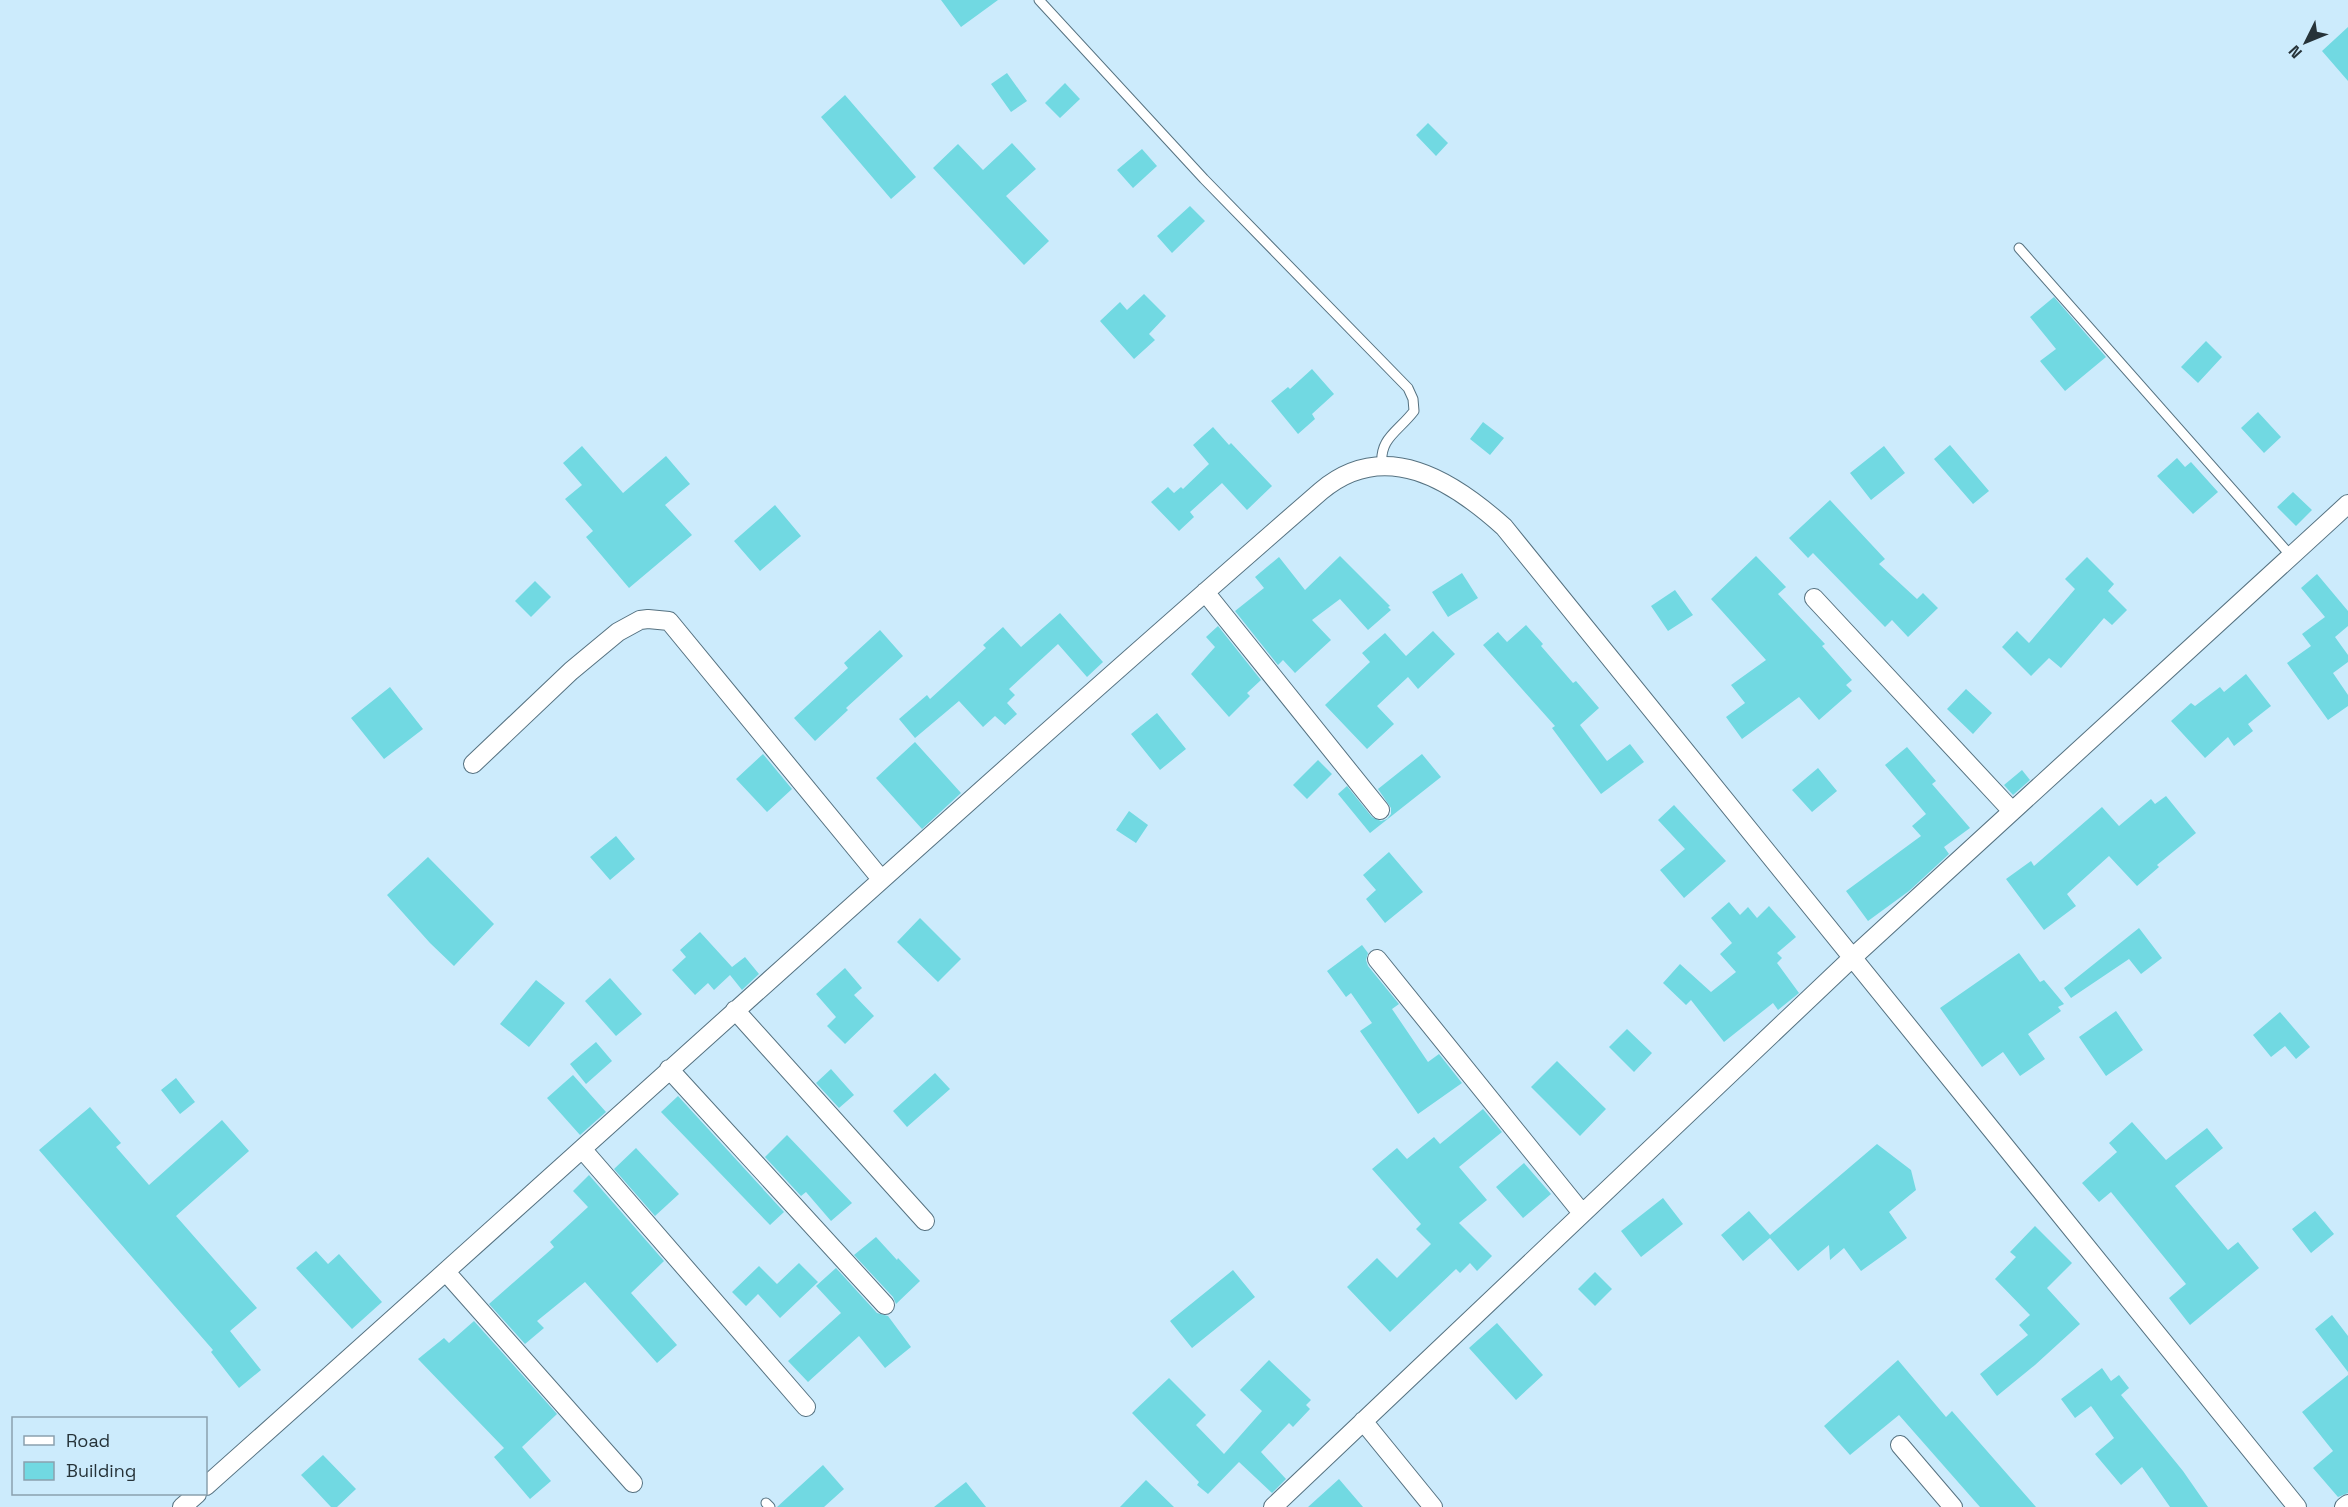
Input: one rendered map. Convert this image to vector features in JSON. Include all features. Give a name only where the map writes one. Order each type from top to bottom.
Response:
[{"type":"street","points":[[207,1485],[583,1150],[669,1069],[881,879],[1205,592],[1333,481],[1346,473],[1365,467],[1382,466],[1407,468],[1444,482],[1478,503],[1504,527],[2297,1507]]},
{"type":"street","points":[[1273,1507],[1852,958],[2348,504]]},
{"type":"street","points":[[1205,592],[1380,810]]},
{"type":"street","points":[[1814,598],[2012,811]]},
{"type":"street","points":[[473,764],[572,671],[618,632],[640,620],[669,621],[881,879]]},
{"type":"street","points":[[1377,959],[1582,1213]]},
{"type":"street","points":[[735,1010],[925,1221]]},
{"type":"street","points":[[669,1069],[885,1305]]},
{"type":"street","points":[[583,1150],[806,1407]]},
{"type":"street","points":[[446,1272],[633,1484]]},
{"type":"street","points":[[1364,1421],[1433,1507]]},
{"type":"street","points":[[1900,1445],[1953,1507]]},
{"type":"street","points":[[182,1507],[196,1495]]},
{"type":"street","points":[[2344,1507],[2348,1504]]},
{"type":"lane","points":[[1039,0],[1204,179],[1408,388],[1413,399],[1414,411],[1388,440],[1381,454],[1382,466]]},
{"type":"lane","points":[[2019,248],[2292,557]]},
{"type":"building","points":[[941,0],[998,0],[961,27]]},
{"type":"building","points":[[2348,27],[2348,81],[2322,51]]},
{"type":"building","points":[[1007,73],[1027,101],[1011,112],[991,84]]},
{"type":"building","points":[[1065,83],[1080,99],[1060,118],[1045,103]]},
{"type":"building","points":[[845,95],[916,177],[891,199],[821,117]]},
{"type":"building","points":[[1428,123],[1448,143],[1436,156],[1416,135]]},
{"type":"building","points":[[1012,143],[1036,169],[1006,196],[1049,241],[1024,265],[933,168],[958,144],[983,170]]},
{"type":"building","points":[[1142,149],[1157,166],[1133,188],[1117,170]]},
{"type":"building","points":[[1190,206],[1205,221],[1172,253],[1157,236]]},
{"type":"building","points":[[1144,294],[1166,316],[1149,334],[1155,340],[1134,359],[1100,321],[1120,302],[1127,310]]},
{"type":"building","points":[[2054,297],[2106,357],[2065,391],[2040,361],[2056,349],[2030,317]]},
{"type":"building","points":[[2206,341],[2222,357],[2198,383],[2181,367]]},
{"type":"building","points":[[1312,369],[1334,394],[1312,414],[1315,419],[1298,434],[1271,401],[1288,387],[1290,389]]},
{"type":"building","points":[[2258,412],[2281,437],[2264,453],[2241,428]]},
{"type":"building","points":[[1483,422],[1504,438],[1490,455],[1470,439]]},
{"type":"building","points":[[1213,427],[1272,486],[1247,510],[1222,483],[1190,512],[1194,517],[1179,531],[1151,502],[1168,487],[1174,493],[1181,487],[1183,489],[1209,464],[1193,445]]},
{"type":"building","points":[[1950,445],[1989,491],[1973,504],[1934,459]]},
{"type":"building","points":[[582,446],[623,493],[666,456],[690,484],[665,505],[692,535],[629,588],[586,537],[593,531],[565,499],[582,485],[563,463]]},
{"type":"building","points":[[1884,446],[1905,473],[1871,500],[1850,473]]},
{"type":"building","points":[[2177,458],[2185,467],[2191,462],[2218,492],[2193,514],[2157,476]]},
{"type":"building","points":[[2293,492],[2312,510],[2296,526],[2277,507]]},
{"type":"building","points":[[1830,500],[1885,559],[1879,564],[1917,599],[1923,593],[1938,608],[1908,637],[1892,620],[1885,627],[1813,553],[1808,558],[1789,538]]},
{"type":"building","points":[[775,505],[801,536],[760,571],[734,541]]},
{"type":"building","points":[[1340,556],[1390,606],[1388,607],[1391,610],[1368,630],[1340,599],[1312,620],[1331,640],[1295,673],[1283,660],[1278,665],[1235,611],[1264,588],[1255,577],[1279,557],[1305,590]]},
{"type":"building","points":[[1756,556],[1786,587],[1778,594],[1825,644],[1822,646],[1852,680],[1846,685],[1852,691],[1819,720],[1799,697],[1742,739],[1726,717],[1745,703],[1731,685],[1766,660],[1711,599]]},
{"type":"building","points":[[2087,557],[2114,584],[2108,591],[2127,610],[2112,625],[2104,618],[2061,668],[2049,658],[2031,676],[2002,647],[2017,631],[2029,643],[2075,589],[2065,579]]},
{"type":"building","points":[[1462,573],[1478,598],[1448,617],[1432,592]]},
{"type":"building","points":[[2317,574],[2348,611],[2348,626],[2335,637],[2348,655],[2348,662],[2333,673],[2348,695],[2348,706],[2328,720],[2287,663],[2311,646],[2302,634],[2325,617],[2301,588]]},
{"type":"building","points":[[535,581],[551,597],[531,617],[515,601]]},
{"type":"building","points":[[1675,590],[1693,615],[1668,631],[1651,606]]},
{"type":"building","points":[[1060,613],[1103,662],[1087,677],[1058,644],[1009,689],[1015,695],[1007,703],[1017,714],[1005,725],[995,716],[983,727],[959,701],[915,738],[899,719],[927,695],[930,699],[986,648],[983,645],[1003,627],[1021,647]]},
{"type":"building","points":[[1526,625],[1573,683],[1576,681],[1599,708],[1580,725],[1607,761],[1630,744],[1644,762],[1601,794],[1552,728],[1555,726],[1483,645],[1498,632],[1507,642]]},
{"type":"building","points":[[1218,626],[1261,680],[1247,693],[1250,696],[1229,717],[1191,674],[1215,647],[1206,637]]},
{"type":"building","points":[[880,630],[903,656],[846,708],[848,710],[815,741],[794,718],[848,668],[844,663]]},
{"type":"building","points":[[1433,631],[1455,654],[1418,689],[1408,677],[1377,706],[1394,724],[1367,749],[1325,705],[1370,662],[1362,653],[1385,633],[1406,656]]},
{"type":"building","points":[[2246,674],[2271,706],[2248,724],[2253,731],[2234,746],[2228,737],[2205,758],[2171,721],[2191,703],[2195,706],[2220,687],[2224,692]]},
{"type":"building","points":[[390,687],[423,729],[384,759],[351,718]]},
{"type":"building","points":[[1966,689],[1992,713],[1973,734],[1947,709]]},
{"type":"building","points":[[1157,713],[1186,749],[1160,770],[1131,734]]},
{"type":"building","points":[[915,742],[961,793],[922,829],[876,778]]},
{"type":"building","points":[[1907,747],[1936,781],[1932,784],[1970,828],[1944,847],[1949,854],[1909,891],[1868,921],[1846,891],[1921,836],[1912,826],[1926,814],[1885,765]]},
{"type":"building","points":[[763,754],[792,789],[767,812],[736,779]]},
{"type":"building","points":[[1422,754],[1441,777],[1370,833],[1338,794],[1347,786],[1372,817],[1381,821],[1387,819],[1391,814],[1391,808],[1378,789]]},
{"type":"building","points":[[1318,760],[1332,774],[1307,799],[1293,785]]},
{"type":"building","points":[[1818,768],[1837,791],[1812,812],[1792,790]]},
{"type":"building","points":[[2022,770],[2030,780],[2013,795],[2004,785]]},
{"type":"building","points":[[2166,796],[2196,833],[2157,865],[2159,867],[2137,886],[2109,856],[2067,894],[2076,906],[2044,930],[2006,879],[2031,861],[2034,866],[2102,807],[2119,826],[2151,799],[2155,804]]},
{"type":"building","points":[[1674,805],[1726,861],[1684,898],[1660,870],[1685,849],[1658,820]]},
{"type":"building","points":[[1129,811],[1148,825],[1136,843],[1116,830]]},
{"type":"building","points":[[616,836],[635,859],[610,880],[590,857]]},
{"type":"building","points":[[1389,852],[1423,892],[1385,923],[1366,899],[1376,890],[1363,875]]},
{"type":"building","points":[[428,857],[494,924],[454,966],[387,895]]},
{"type":"building","points":[[1729,902],[1740,915],[1748,907],[1757,918],[1769,906],[1796,937],[1777,953],[1782,958],[1777,963],[1799,993],[1778,1010],[1773,1003],[1724,1042],[1691,1000],[1686,1005],[1663,983],[1680,964],[1711,992],[1736,972],[1720,954],[1732,943],[1711,918]]},
{"type":"building","points":[[920,918],[961,959],[938,982],[897,942]]},
{"type":"building","points":[[2139,928],[2162,958],[2141,974],[2129,959],[2071,998],[2064,988]]},
{"type":"building","points":[[700,932],[732,967],[745,957],[759,974],[742,990],[730,975],[714,990],[708,983],[695,995],[672,970],[686,957],[680,950]]},
{"type":"building","points":[[1362,945],[1368,953],[1366,960],[1368,966],[1399,1004],[1392,1009],[1428,1062],[1439,1054],[1462,1083],[1418,1114],[1360,1031],[1372,1023],[1351,993],[1346,997],[1327,971]]},
{"type":"building","points":[[2019,953],[2040,982],[2044,980],[2064,1004],[2058,1007],[2061,1011],[2028,1034],[2045,1059],[2020,1076],[2003,1052],[1982,1067],[1940,1008]]},
{"type":"building","points":[[845,968],[862,988],[854,995],[874,1016],[845,1044],[827,1026],[836,1017],[816,994]]},
{"type":"building","points":[[610,978],[642,1014],[616,1036],[585,1001]]},
{"type":"building","points":[[536,980],[565,1003],[529,1047],[500,1024]]},
{"type":"building","points":[[2116,1011],[2143,1050],[2106,1076],[2079,1037]]},
{"type":"building","points":[[2280,1012],[2310,1047],[2296,1059],[2285,1046],[2271,1057],[2253,1035]]},
{"type":"building","points":[[1627,1029],[1652,1053],[1634,1072],[1609,1047]]},
{"type":"building","points":[[596,1042],[612,1061],[586,1084],[570,1064]]},
{"type":"building","points":[[1557,1061],[1606,1109],[1580,1136],[1531,1087]]},
{"type":"building","points":[[831,1069],[854,1095],[839,1108],[816,1083]]},
{"type":"building","points":[[935,1073],[950,1089],[907,1127],[893,1111]]},
{"type":"building","points":[[573,1075],[606,1112],[580,1135],[547,1098]]},
{"type":"building","points":[[176,1078],[195,1102],[180,1114],[161,1090]]},
{"type":"building","points":[[678,1096],[784,1212],[770,1225],[661,1112]]},
{"type":"building","points":[[90,1107],[121,1143],[116,1147],[149,1185],[222,1120],[249,1151],[176,1216],[257,1308],[230,1331],[261,1370],[239,1388],[211,1352],[213,1350],[39,1150]]},
{"type":"building","points":[[1483,1109],[1502,1132],[1459,1167],[1487,1200],[1459,1223],[1492,1256],[1477,1271],[1470,1263],[1460,1273],[1456,1269],[1390,1332],[1347,1287],[1377,1258],[1397,1278],[1431,1244],[1416,1229],[1421,1224],[1372,1169],[1397,1148],[1407,1159],[1434,1137],[1440,1144]]},
{"type":"building","points":[[2132,1122],[2166,1160],[2207,1128],[2223,1148],[2175,1186],[2228,1250],[2238,1242],[2259,1268],[2190,1325],[2169,1298],[2186,1284],[2111,1192],[2099,1202],[2082,1183],[2117,1152],[2109,1143]]},
{"type":"building","points":[[787,1135],[852,1203],[831,1221],[806,1192],[801,1196],[765,1157]]},
{"type":"building","points":[[1877,1144],[1911,1170],[1916,1190],[1889,1212],[1907,1238],[1861,1271],[1844,1248],[1830,1260],[1829,1245],[1798,1271],[1770,1238],[1743,1261],[1721,1235],[1749,1211],[1770,1235]]},
{"type":"building","points":[[636,1148],[679,1194],[655,1216],[614,1169]]},
{"type":"building","points":[[1524,1163],[1551,1194],[1523,1218],[1496,1187]]},
{"type":"building","points":[[589,1175],[664,1261],[631,1293],[677,1345],[657,1363],[585,1282],[537,1321],[544,1328],[525,1344],[489,1304],[554,1247],[550,1242],[588,1207],[573,1191]]},
{"type":"building","points":[[1663,1198],[1683,1224],[1641,1257],[1621,1231]]},
{"type":"building","points":[[2315,1211],[2334,1234],[2311,1253],[2292,1229]]},
{"type":"building","points":[[2035,1226],[2072,1263],[2047,1288],[2080,1324],[1997,1396],[1980,1374],[2028,1335],[2019,1325],[2030,1315],[1995,1279],[2016,1257],[2010,1252]]},
{"type":"building","points":[[876,1237],[920,1281],[896,1304],[893,1297],[854,1255]]},
{"type":"building","points":[[316,1251],[328,1264],[339,1254],[382,1302],[352,1329],[296,1268]]},
{"type":"building","points":[[799,1263],[818,1282],[780,1318],[758,1294],[746,1306],[732,1292],[759,1266],[777,1284]]},
{"type":"building","points":[[836,1268],[877,1313],[888,1316],[911,1347],[885,1368],[859,1336],[808,1382],[788,1361],[841,1313],[816,1286]]},
{"type":"building","points":[[1233,1270],[1255,1297],[1192,1348],[1170,1321]]},
{"type":"building","points":[[1595,1272],[1612,1289],[1595,1306],[1578,1289]]},
{"type":"building","points":[[2332,1315],[2348,1336],[2348,1372],[2315,1329]]},
{"type":"building","points":[[474,1321],[557,1414],[522,1447],[551,1481],[530,1499],[494,1457],[504,1448],[418,1359],[444,1338],[449,1343]]},
{"type":"building","points":[[1497,1323],[1543,1375],[1516,1400],[1469,1348]]},
{"type":"building","points":[[1269,1360],[1311,1400],[1306,1405],[1310,1409],[1293,1427],[1289,1423],[1261,1452],[1286,1479],[1272,1493],[1239,1462],[1208,1494],[1197,1485],[1199,1482],[1132,1413],[1169,1378],[1206,1415],[1196,1425],[1224,1454],[1262,1411],[1240,1390]]},
{"type":"building","points":[[1898,1360],[1946,1417],[1952,1411],[2036,1507],[1980,1507],[1899,1415],[1850,1455],[1824,1426]]},
{"type":"building","points":[[2102,1368],[2111,1381],[2119,1375],[2129,1388],[2121,1395],[2183,1471],[2208,1507],[2170,1507],[2142,1467],[2121,1485],[2095,1454],[2114,1438],[2091,1406],[2075,1418],[2061,1399]]},
{"type":"building","points":[[2348,1375],[2348,1493],[2338,1497],[2313,1468],[2333,1451],[2302,1412]]},
{"type":"building","points":[[323,1455],[356,1489],[337,1507],[331,1507],[301,1475]]},
{"type":"building","points":[[823,1465],[844,1489],[824,1507],[777,1507]]},
{"type":"building","points":[[1339,1479],[1363,1507],[1308,1507]]},
{"type":"building","points":[[1146,1480],[1174,1507],[1120,1507]]},
{"type":"building","points":[[966,1482],[986,1507],[934,1507]]}]
